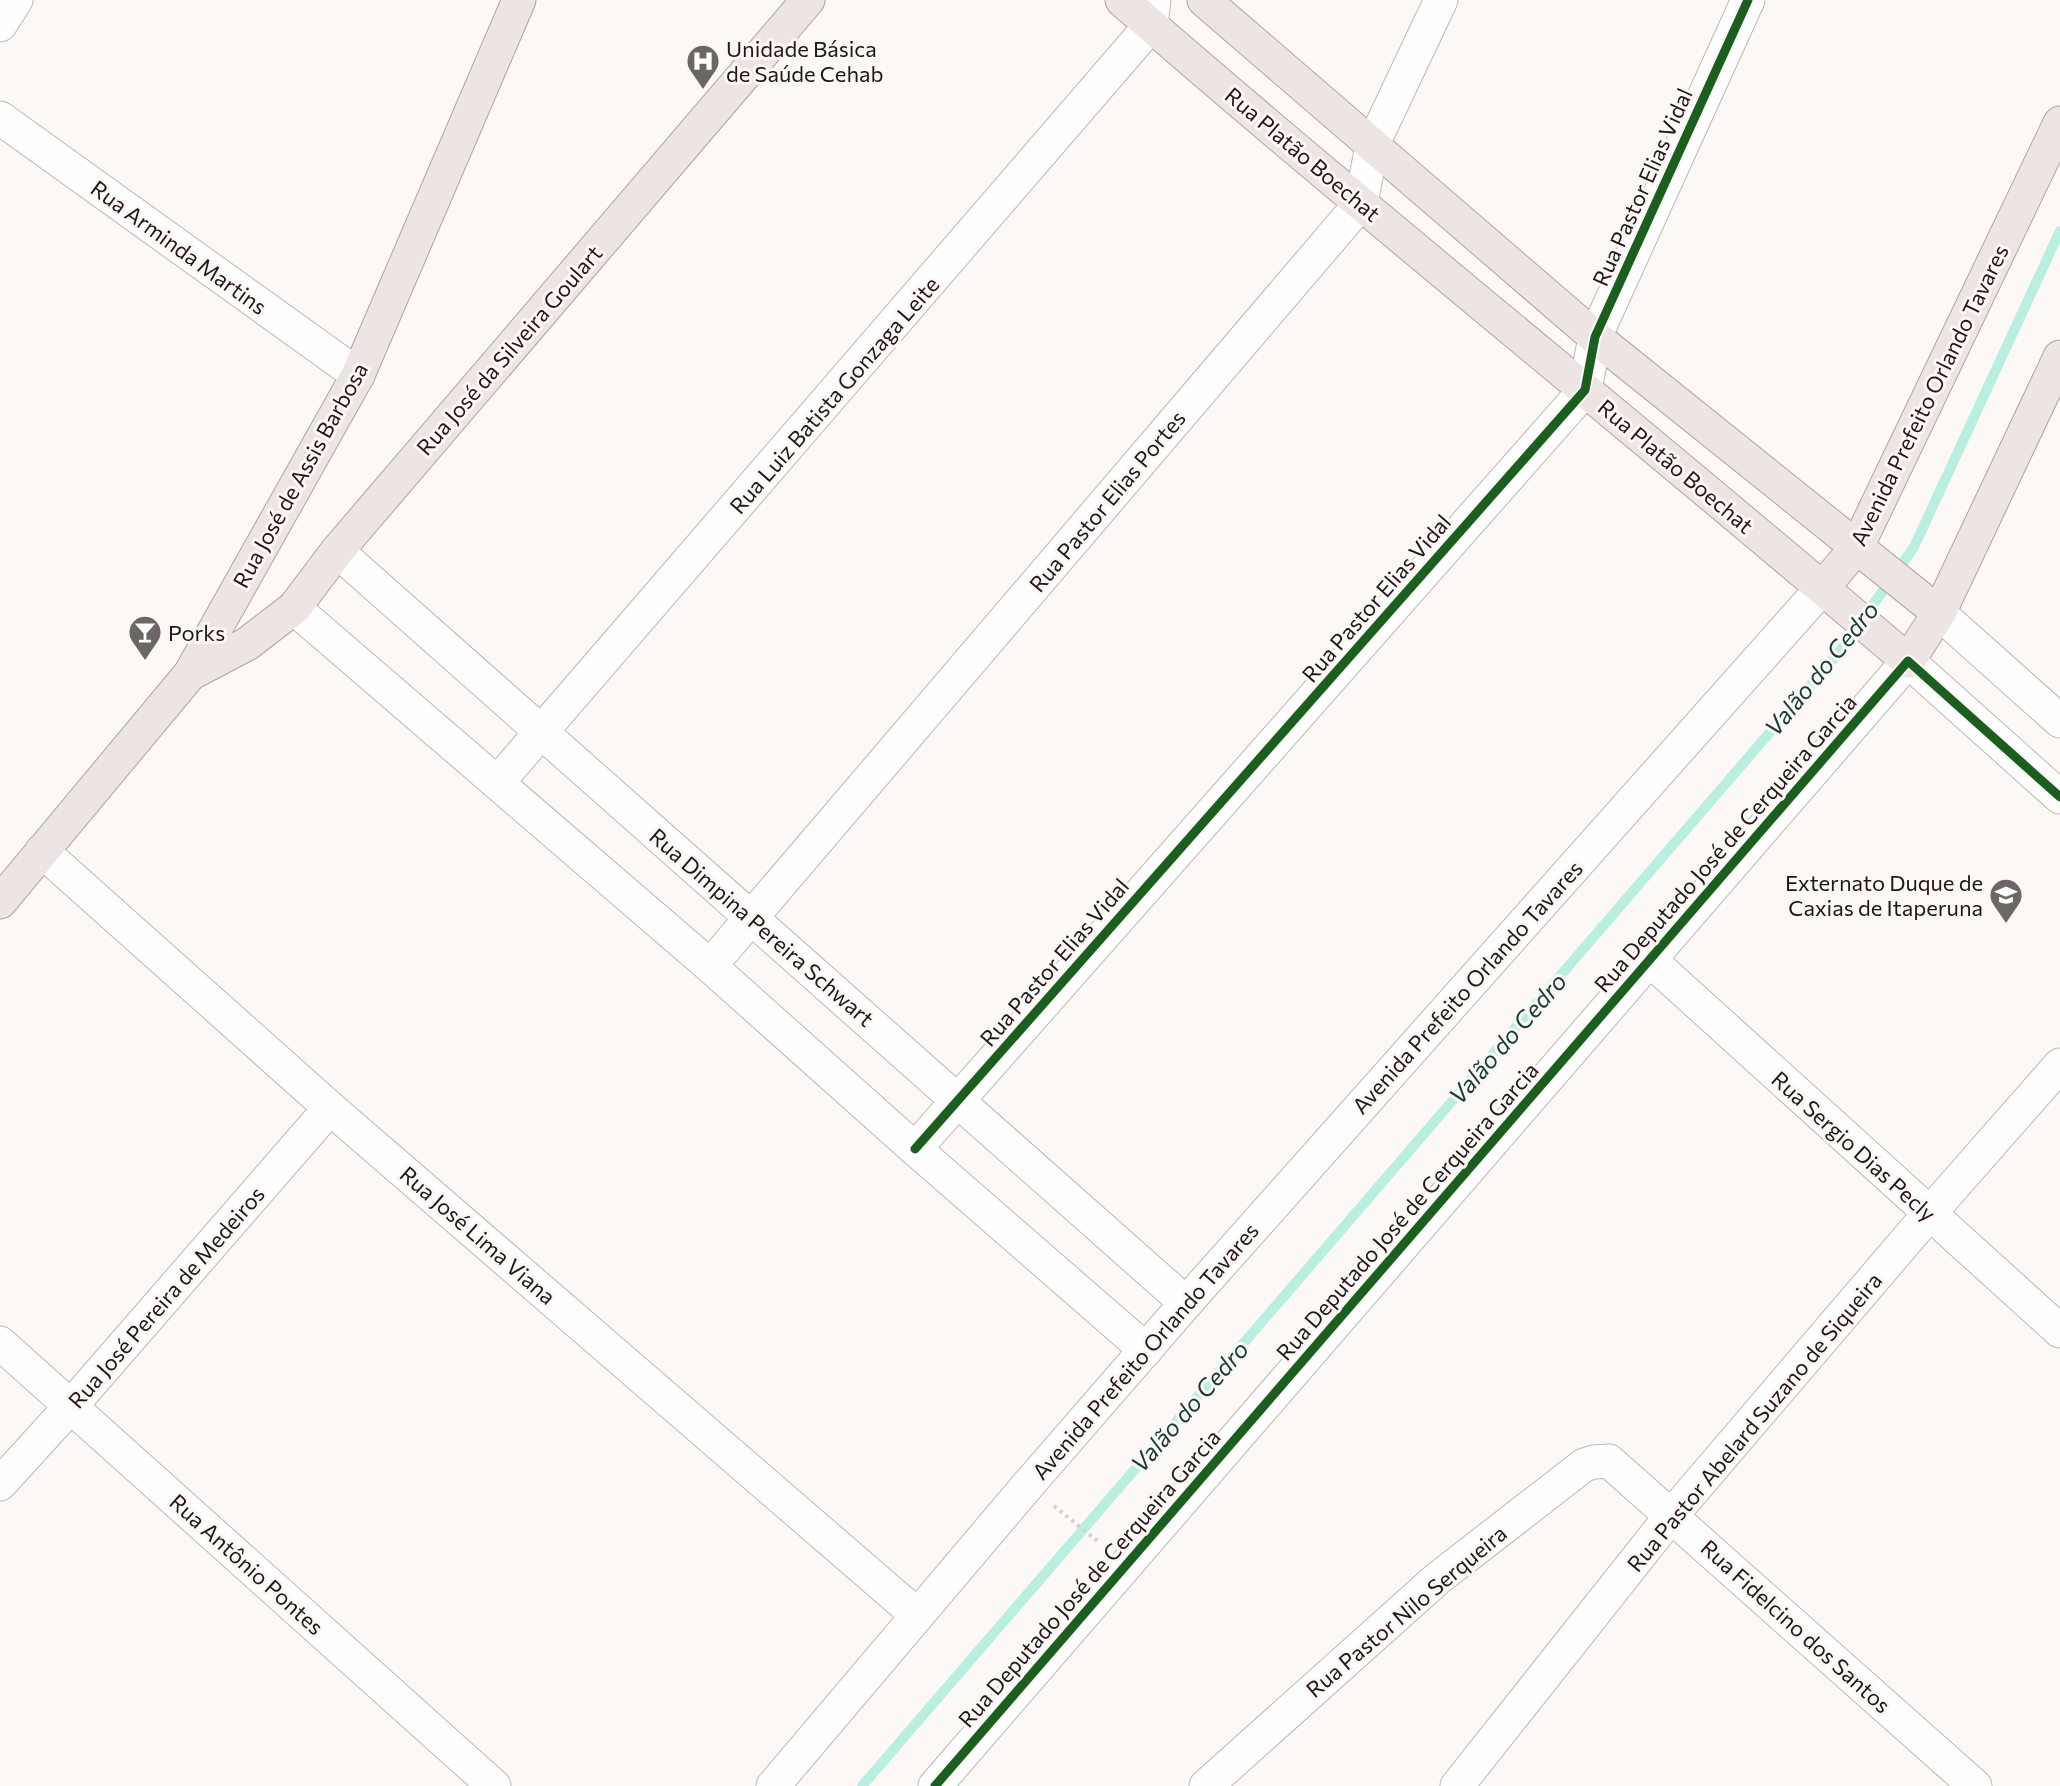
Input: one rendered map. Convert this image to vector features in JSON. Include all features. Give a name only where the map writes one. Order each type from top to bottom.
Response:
[{"type":"main road","name":"Rua José de Assis Barbosa","points":[[0,902],[190,674],[358,375],[519,0]]},
{"type":"main road","name":"Rua José da Silveira Goulart","points":[[190,674],[247,644],[294,608],[337,551],[808,0]]},
{"type":"main road","name":"Rua Platão Boechat","points":[[1122,0],[1153,13],[1361,203],[1908,661]]},
{"type":"main road","points":[[1204,0],[1595,338],[1939,613]]},
{"type":"main road","name":"Avenida Prefeito Orlando Tavares","points":[[1833,596],[1865,554],[2060,123]]},
{"type":"main road","points":[[1908,661],[1939,613],[2060,357]]},
{"type":"street","points":[[0,26],[16,0]]},
{"type":"street","name":"Rua Pastor Elias Portes","points":[[710,966],[1361,203],[1372,146],[1441,0]]},
{"type":"street","name":"Rua Pastor Elias Vidal","points":[[915,1149],[1585,390],[1595,338],[1748,0]]},
{"type":"street","name":"Rua Luiz Batista Gonzaga Leite","points":[[498,782],[542,734],[1153,13]]},
{"type":"street","name":"Rua Arminda Martins","points":[[0,118],[358,375]]},
{"type":"street","name":"Rua Dimpina Pereira Schwart","points":[[337,551],[1186,1303]]},
{"type":"street","name":"Avenida Prefeito Orlando Tavares","points":[[773,1786],[1186,1303],[1833,596]]},
{"type":"street","points":[[294,608],[710,966],[915,1149],[1146,1350]]},
{"type":"street","points":[[1939,613],[2060,721]]},
{"type":"street","name":"Rua Platão Boechat","points":[[1908,661],[2060,797]]},
{"type":"street","name":"Rua Deputado José de Cerqueira Garcia","points":[[935,1786],[1908,661]]},
{"type":"street","name":"Rua José Lima Viana","points":[[42,851],[330,1108],[917,1615]]},
{"type":"street","name":"Rua Sergio Dias Pecly","points":[[1650,960],[2060,1331]]},
{"type":"street","name":"Rua Pastor Abelard Suzano de Siqueira","points":[[1457,1786],[1671,1516],[1929,1214],[2060,1065]]},
{"type":"street","name":"Rua José Pereira de Medeiros","points":[[0,1485],[330,1108]]},
{"type":"street","name":"Rua Antônio Pontes","points":[[0,1343],[494,1786]]},
{"type":"street","name":"Rua Pastor Nilo Serqueira","points":[[1206,1786],[1437,1579],[1584,1465],[1609,1461],[1617,1466]]},
{"type":"street","name":"Rua Fidelcino dos Santos","points":[[1617,1466],[1975,1786]]},
{"type":"path","points":[[1064,1514],[1103,1545]]},
{"type":"waterway","name":"Valão do Cedro","points":[[862,1786],[1840,651],[1914,547],[2060,231]]},
{"type":"cycle path","points":[[915,1149],[1585,390],[1595,337],[1748,0]]},
{"type":"cycle path","points":[[935,1786],[1908,661],[2060,797]]},
{"type":"place","name":"Unidade Básica de Saúde Cehab","points":[[703,90]]},
{"type":"place","name":"Porks","points":[[145,661]]},
{"type":"place","name":"Externato Duque de Caxias de Itaperuna","points":[[2006,924]]}]
